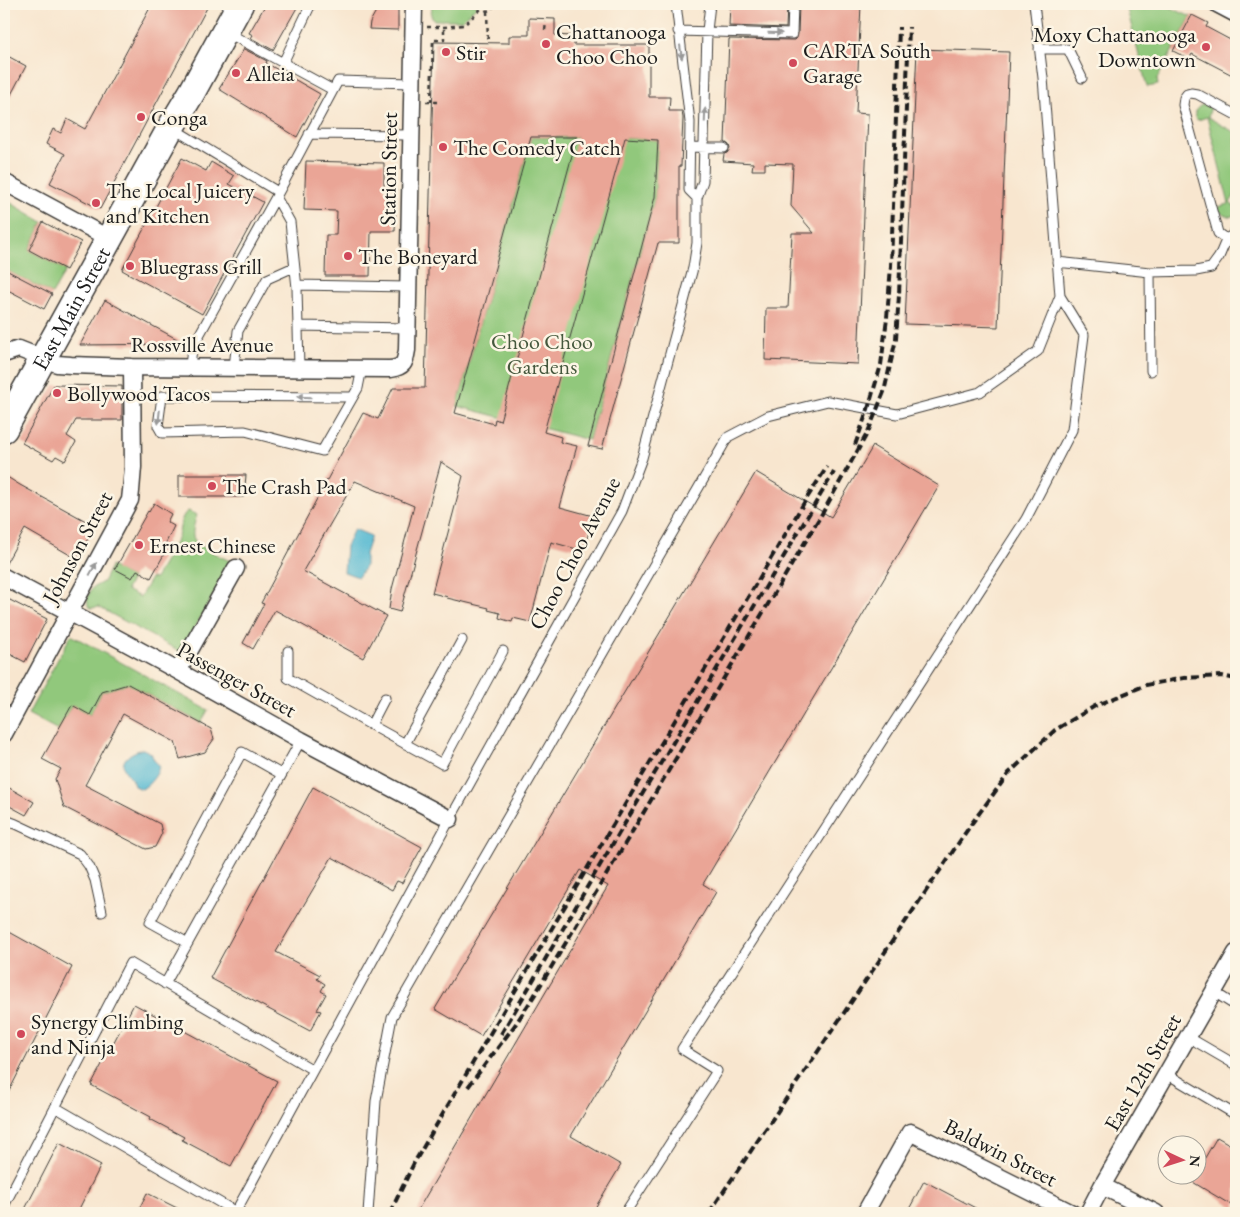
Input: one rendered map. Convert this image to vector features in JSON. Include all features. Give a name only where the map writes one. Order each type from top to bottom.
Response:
[{"type":"main road","name":"East Main Street","points":[[4,429],[240,4]]},
{"type":"street","name":"Station Street","points":[[403,365],[406,359],[408,328],[414,4]]},
{"type":"street","points":[[1217,4],[1236,14]]},
{"type":"street","points":[[4,182],[110,239]]},
{"type":"street","name":"Rossville Avenue","points":[[4,354],[19,349],[56,364],[132,367],[398,368],[403,365]]},
{"type":"street","name":"Johnson Street","points":[[4,734],[130,500],[132,467],[132,367]]},
{"type":"street","points":[[178,671],[236,568]]},
{"type":"street","name":"Passenger Street","points":[[4,576],[301,740],[450,819]]},
{"type":"street","name":"East 12th Street","points":[[1088,1213],[1236,953]]},
{"type":"street","name":"Baldwin Street","points":[[865,1213],[910,1132],[1072,1213]]},
{"type":"street","points":[[1102,1186],[1156,1213]]},
{"type":"lane","points":[[283,63],[311,4]]},
{"type":"lane","name":"Choo Choo Avenue","points":[[676,4],[689,111],[689,190],[697,198]]},
{"type":"lane","name":"Choo Choo Avenue","points":[[236,1213],[450,819],[622,511],[628,496],[642,458],[694,268],[697,243],[697,198],[703,181],[710,4]]},
{"type":"lane","points":[[678,31],[792,34],[793,4]]},
{"type":"lane","points":[[625,1213],[717,1071],[682,1049],[1026,519],[1072,430],[1084,335],[1060,296],[1043,78],[1034,4]]},
{"type":"lane","points":[[224,31],[333,90]]},
{"type":"lane","points":[[1040,49],[1068,49],[1082,78]]},
{"type":"lane","points":[[190,367],[192,348],[338,81],[412,83]]},
{"type":"lane","points":[[1236,115],[1197,94],[1186,94],[1184,98],[1183,105],[1218,233],[1222,237],[1227,238],[1232,236],[1236,230]]},
{"type":"lane","points":[[171,127],[277,194],[290,222],[299,326],[299,368]]},
{"type":"lane","points":[[309,134],[411,135]]},
{"type":"lane","points":[[690,147],[724,148]]},
{"type":"lane","points":[[1057,262],[1150,272],[1196,271],[1211,268],[1219,257],[1227,238]]},
{"type":"lane","points":[[234,367],[238,331],[267,280],[294,267]]},
{"type":"lane","points":[[1150,272],[1151,371]]},
{"type":"lane","points":[[296,284],[408,287]]},
{"type":"lane","points":[[368,1213],[376,1101],[392,1017],[728,437],[768,416],[828,401],[897,414],[980,392],[1038,351],[1060,296]]},
{"type":"lane","points":[[299,326],[408,328]]},
{"type":"lane","points":[[353,397],[162,396],[158,426],[162,432],[245,431],[322,451],[353,397],[358,388],[362,368]]},
{"type":"lane","points":[[405,744],[462,640]]},
{"type":"lane","points":[[288,651],[288,678],[442,764],[503,651]]},
{"type":"lane","points":[[371,725],[385,698]]},
{"type":"lane","points":[[165,984],[301,740]]},
{"type":"lane","points":[[188,943],[150,922],[242,752],[281,774]]},
{"type":"lane","points":[[4,821],[16,824],[80,854],[89,866],[95,880],[102,912]]},
{"type":"lane","points":[[4,1206],[130,963],[313,1070]]},
{"type":"lane","points":[[1214,992],[1236,1006]]},
{"type":"lane","points":[[1188,1038],[1236,1065]]},
{"type":"lane","points":[[1167,1074],[1236,1115]]},
{"type":"lane","points":[[55,1107],[236,1213]]},
{"type":"path","points":[[481,4],[482,8],[487,11]]},
{"type":"path","points":[[487,11],[492,9],[494,4]]},
{"type":"path","points":[[431,27],[464,24],[482,8]]},
{"type":"path","points":[[487,11],[488,42]]},
{"type":"path","points":[[546,22],[546,30]]},
{"type":"path","points":[[431,102],[432,40],[444,41],[444,27]]},
{"type":"green space","points":[[432,4],[478,5],[462,20],[434,20],[431,16]]},
{"type":"green space","points":[[1131,4],[1163,4],[1191,17],[1157,79],[1158,85],[1147,87],[1127,9]]},
{"type":"green space","points":[[1202,105],[1211,107],[1208,117],[1236,133],[1236,193],[1230,203],[1236,208],[1236,214],[1231,216],[1223,215],[1218,208],[1229,204],[1207,117],[1198,120],[1195,118],[1196,110]]},
{"type":"green space","name":"Choo Choo Gardens","points":[[531,137],[658,140],[655,197],[589,440],[457,406]]},
{"type":"green space","points":[[4,199],[43,222],[29,250],[66,270],[52,294],[4,269]]},
{"type":"green space","points":[[188,511],[197,515],[193,534],[196,542],[232,562],[181,652],[99,607],[91,608],[88,606],[87,598],[92,588],[103,582],[111,566],[132,578],[126,590],[140,597],[151,578],[155,579],[170,553],[178,536],[182,519]]},
{"type":"green space","points":[[71,635],[208,710],[201,723],[128,684],[102,692],[90,715],[72,705],[58,730],[28,714]]},
{"type":"water","points":[[354,529],[371,536],[365,554],[365,567],[358,577],[344,572],[346,546]]},
{"type":"water","points":[[143,749],[151,753],[159,765],[154,779],[142,789],[134,786],[123,764],[131,754]]},
{"type":"building","points":[[152,4],[209,4],[100,209],[50,183],[65,154],[46,144],[53,129],[61,133],[67,119],[85,129]]},
{"type":"building","points":[[266,4],[299,4],[273,50],[251,38],[253,35],[249,33]]},
{"type":"building","points":[[380,4],[398,4],[398,30],[369,29],[370,22]]},
{"type":"building","points":[[730,4],[787,4],[786,28],[729,26]]},
{"type":"building","points":[[799,4],[861,4],[856,113],[868,114],[858,364],[765,360],[766,308],[788,308],[792,233],[814,233],[791,206],[793,164],[765,163],[765,170],[752,170],[753,163],[723,161],[724,154],[730,149],[729,145],[725,142],[729,39],[795,40],[798,34]]},
{"type":"building","name":"Moxy Chattanooga Downtown","points":[[1192,15],[1208,23],[1206,27],[1236,43],[1236,77],[1192,54],[1189,59],[1173,51]]},
{"type":"building","points":[[529,18],[555,19],[555,35],[571,36],[571,38],[574,38],[574,45],[649,45],[649,97],[670,97],[669,111],[682,111],[683,118],[681,166],[679,166],[679,243],[658,243],[602,449],[588,446],[655,197],[658,140],[625,138],[544,432],[561,437],[560,442],[577,446],[560,507],[593,516],[584,551],[551,542],[530,622],[513,618],[512,622],[499,618],[500,613],[488,610],[489,608],[432,593],[463,476],[441,462],[400,612],[389,609],[392,589],[414,506],[355,481],[303,571],[386,616],[363,658],[275,610],[253,649],[243,643],[264,604],[261,603],[363,413],[378,419],[393,388],[425,388],[434,42],[509,43],[509,36],[529,35]],"holes":[[[531,137],[577,137],[500,421],[495,419],[494,424],[455,413]]]},
{"type":"building","points":[[244,49],[320,94],[297,137],[219,89]]},
{"type":"building","points":[[917,49],[1009,52],[998,327],[905,324]]},
{"type":"building","points":[[4,54],[26,66],[4,108]]},
{"type":"building","points":[[182,158],[206,171],[211,162],[234,176],[229,184],[263,202],[202,314],[122,270]]},
{"type":"building","points":[[306,161],[384,163],[384,189],[396,189],[395,231],[371,231],[370,276],[325,276],[326,235],[336,235],[337,211],[304,210]]},
{"type":"building","points":[[43,222],[81,242],[66,270],[29,250]]},
{"type":"building","points":[[4,269],[52,294],[44,309],[4,288]]},
{"type":"building","points":[[105,300],[186,344],[80,345]]},
{"type":"building","points":[[54,385],[122,386],[122,420],[76,420],[67,436],[76,442],[65,461],[56,456],[53,460],[22,443]]},
{"type":"building","points":[[873,446],[939,486],[703,884],[716,892],[571,1136],[621,1165],[592,1213],[416,1213],[608,886],[580,870],[481,1036],[435,1009],[756,472],[831,517]]},
{"type":"building","points":[[4,475],[95,526],[77,559],[25,529],[4,567]]},
{"type":"building","name":"The Crash Pad","points":[[179,475],[246,475],[244,497],[179,497]]},
{"type":"building","points":[[154,503],[171,514],[167,522],[174,526],[164,547],[167,549],[151,578],[137,570],[132,578],[115,569]]},
{"type":"building","points":[[4,597],[47,619],[25,662],[4,651]]},
{"type":"building","points":[[128,684],[211,729],[214,739],[205,752],[180,759],[175,742],[123,714],[85,785],[160,824],[162,833],[155,847],[146,849],[64,807],[55,779],[61,769],[42,759],[72,705],[90,715],[102,692]]},
{"type":"building","points":[[4,785],[34,802],[26,815],[4,803]]},
{"type":"building","points":[[313,787],[422,847],[402,883],[397,881],[392,890],[332,857],[276,952],[320,975],[317,979],[325,984],[321,991],[326,994],[317,1010],[321,1011],[310,1031],[210,978]]},
{"type":"building","name":"Synergy Climbing and Ninja","points":[[4,929],[72,967],[4,1101]]},
{"type":"building","points":[[134,1004],[277,1081],[231,1166],[182,1140],[184,1137],[150,1119],[151,1117],[91,1085]]},
{"type":"building","points":[[1217,1137],[1236,1148],[1236,1208],[1196,1184],[1208,1184],[1208,1153]]},
{"type":"building","points":[[59,1143],[101,1165],[77,1213],[23,1213]]},
{"type":"building","points":[[924,1181],[985,1213],[907,1213]]},
{"type":"building","points":[[147,1193],[187,1213],[137,1213]]},
{"type":"railway","points":[[855,445],[881,365],[887,318],[891,266],[899,27]]},
{"type":"railway","points":[[468,1087],[515,1025],[534,996],[823,512],[868,432],[884,392],[896,339],[909,27]]},
{"type":"railway","points":[[390,1213],[414,1163],[805,501],[827,467]]},
{"type":"railway","points":[[501,1034],[834,472]]},
{"type":"railway","points":[[709,1213],[972,823],[1009,773],[1055,730],[1095,706],[1146,685],[1184,678],[1222,676],[1236,679]]},
{"type":"place","name":"Chattanooga Choo Choo","points":[[546,44]]},
{"type":"place","name":"Moxy Chattanooga Downtown","points":[[1206,47]]},
{"type":"place","name":"Stir","points":[[446,52]]},
{"type":"place","name":"CARTA South Garage","points":[[793,63]]},
{"type":"place","name":"Alleia","points":[[236,73]]},
{"type":"place","name":"Conga","points":[[141,117]]},
{"type":"place","name":"The Comedy Catch","points":[[443,147]]},
{"type":"place","name":"The Local Juicery and Kitchen","points":[[96,203]]},
{"type":"place","name":"The Boneyard","points":[[348,256]]},
{"type":"place","name":"Bluegrass Grill","points":[[130,266]]},
{"type":"place","name":"Bollywood Tacos","points":[[57,393]]},
{"type":"place","name":"The Crash Pad","points":[[212,486]]},
{"type":"place","name":"Ernest Chinese","points":[[139,545]]},
{"type":"place","name":"Synergy Climbing and Ninja","points":[[21,1034]]}]
